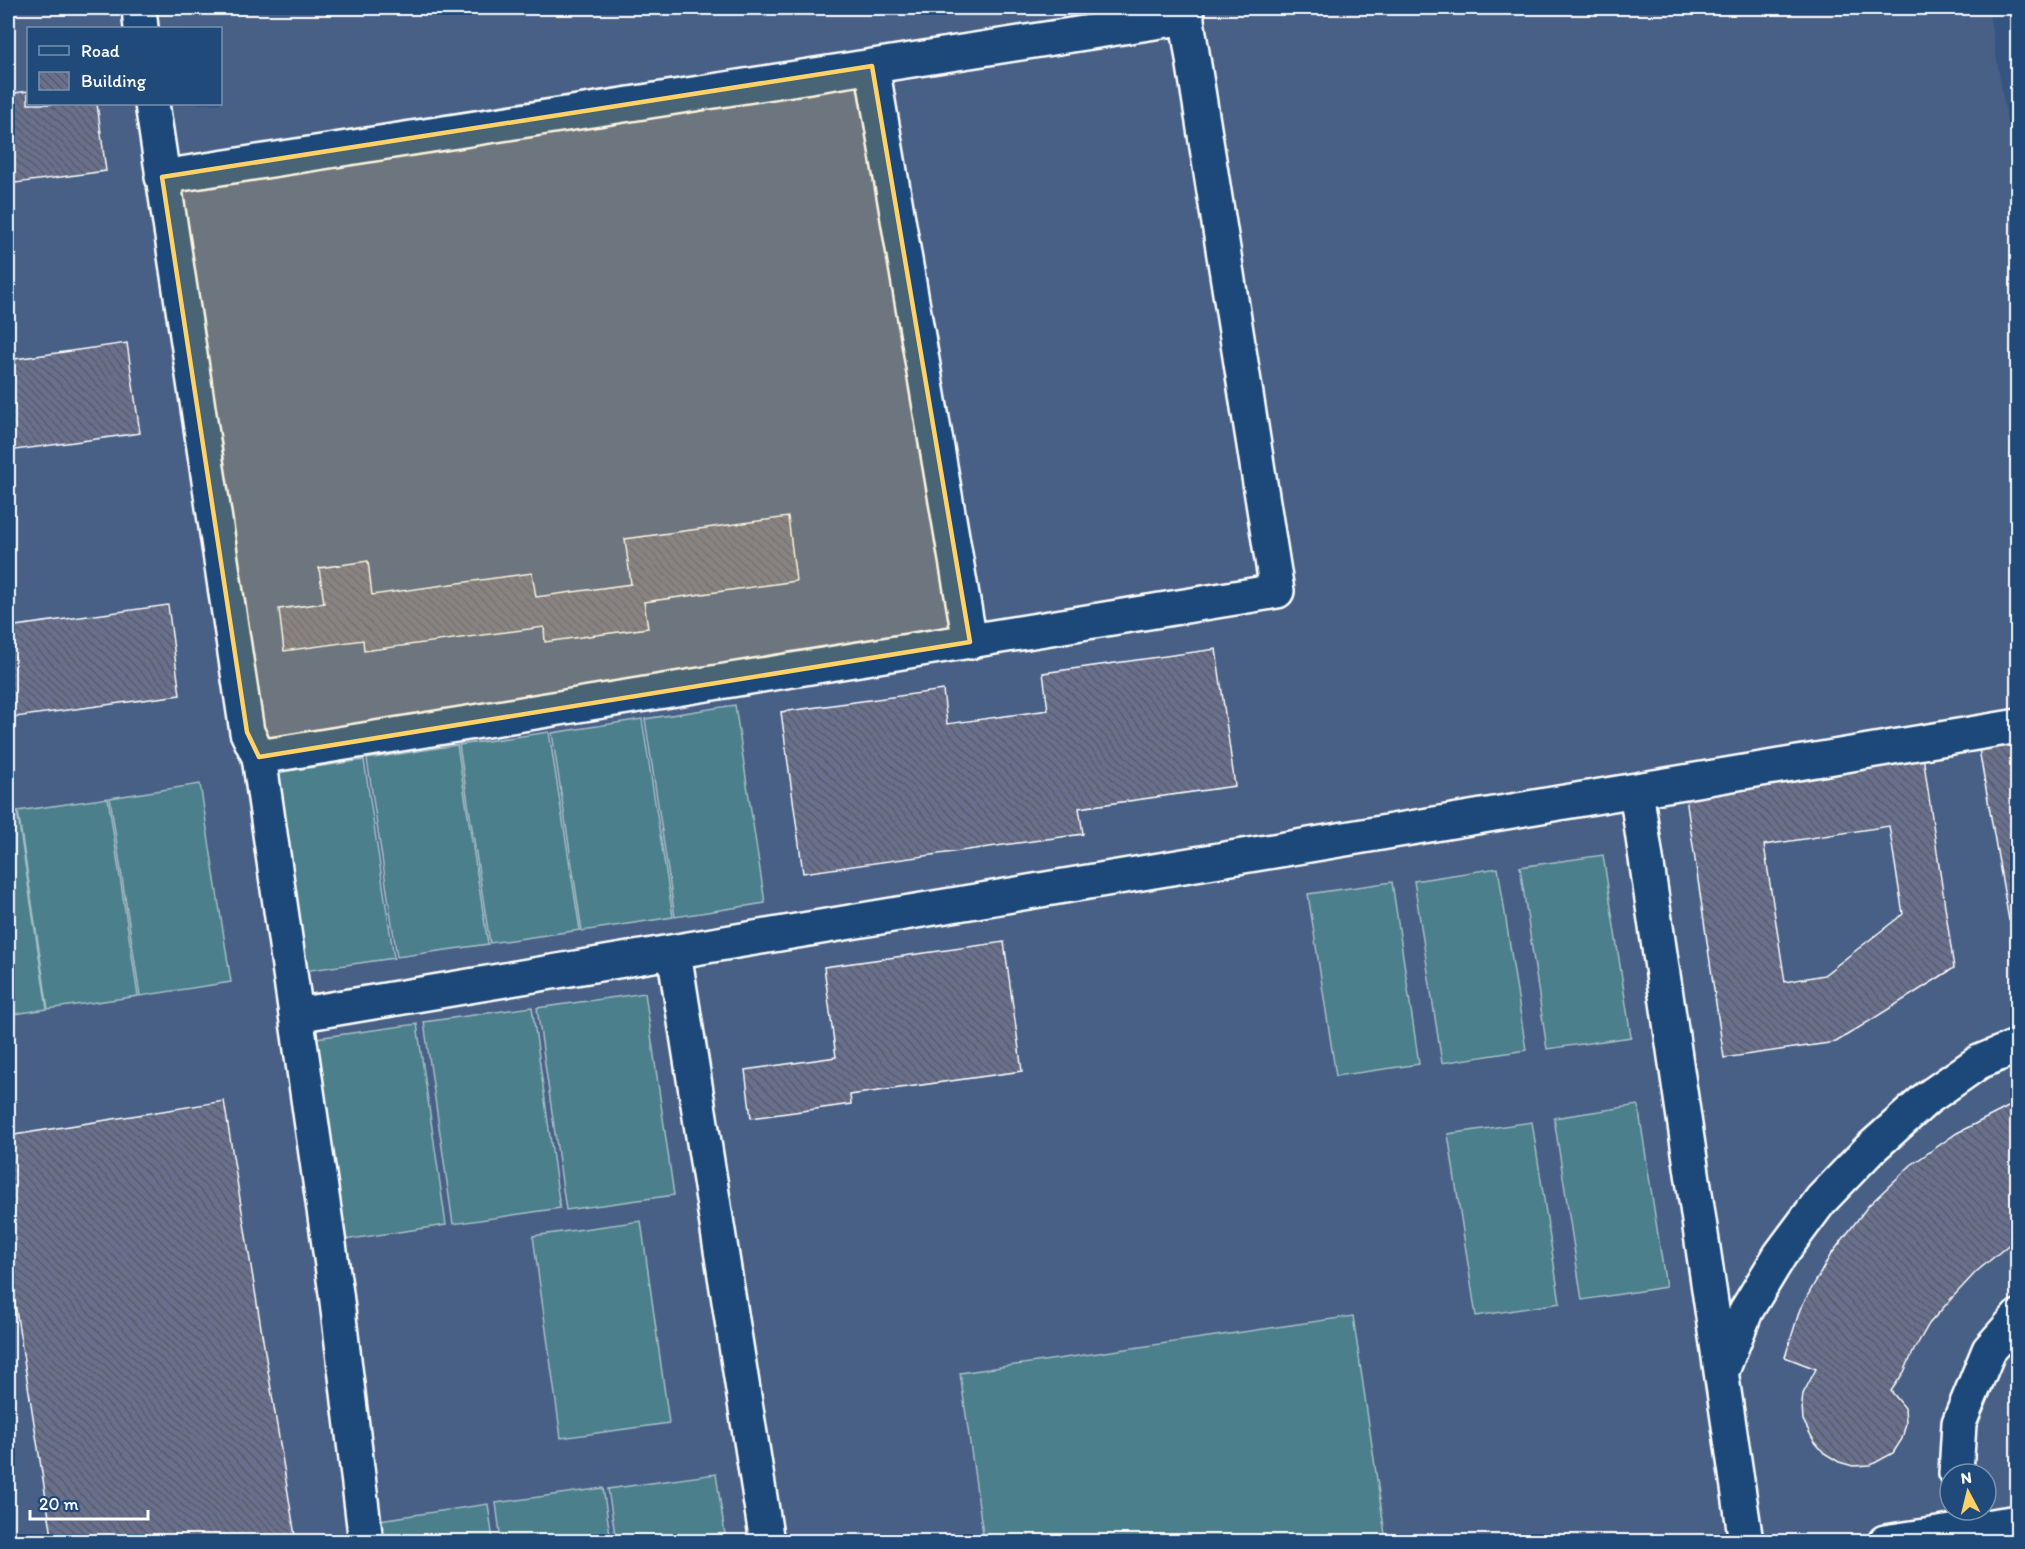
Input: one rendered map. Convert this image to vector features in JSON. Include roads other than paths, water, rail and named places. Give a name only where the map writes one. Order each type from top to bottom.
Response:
[{"type":"street","points":[[139,8],[141,27]]},
{"type":"street","points":[[162,177],[872,66],[1186,12],[1277,591],[259,757]]},
{"type":"street","points":[[872,66],[969,642]]},
{"type":"street","points":[[152,105],[247,732],[259,757],[336,1293],[366,1542]]},
{"type":"street","points":[[296,1015],[2018,726]]},
{"type":"street","points":[[1636,790],[1746,1542]]},
{"type":"street","points":[[674,952],[767,1542]]},
{"type":"street","points":[[1721,1373],[1746,1311],[1780,1255],[1821,1200],[1870,1149],[1926,1100],[1979,1062],[2018,1046]]},
{"type":"street","points":[[1957,1462],[1959,1423],[1989,1350],[2018,1317]]},
{"type":"street","points":[[1885,1542],[1961,1527],[2018,1522]]}]
